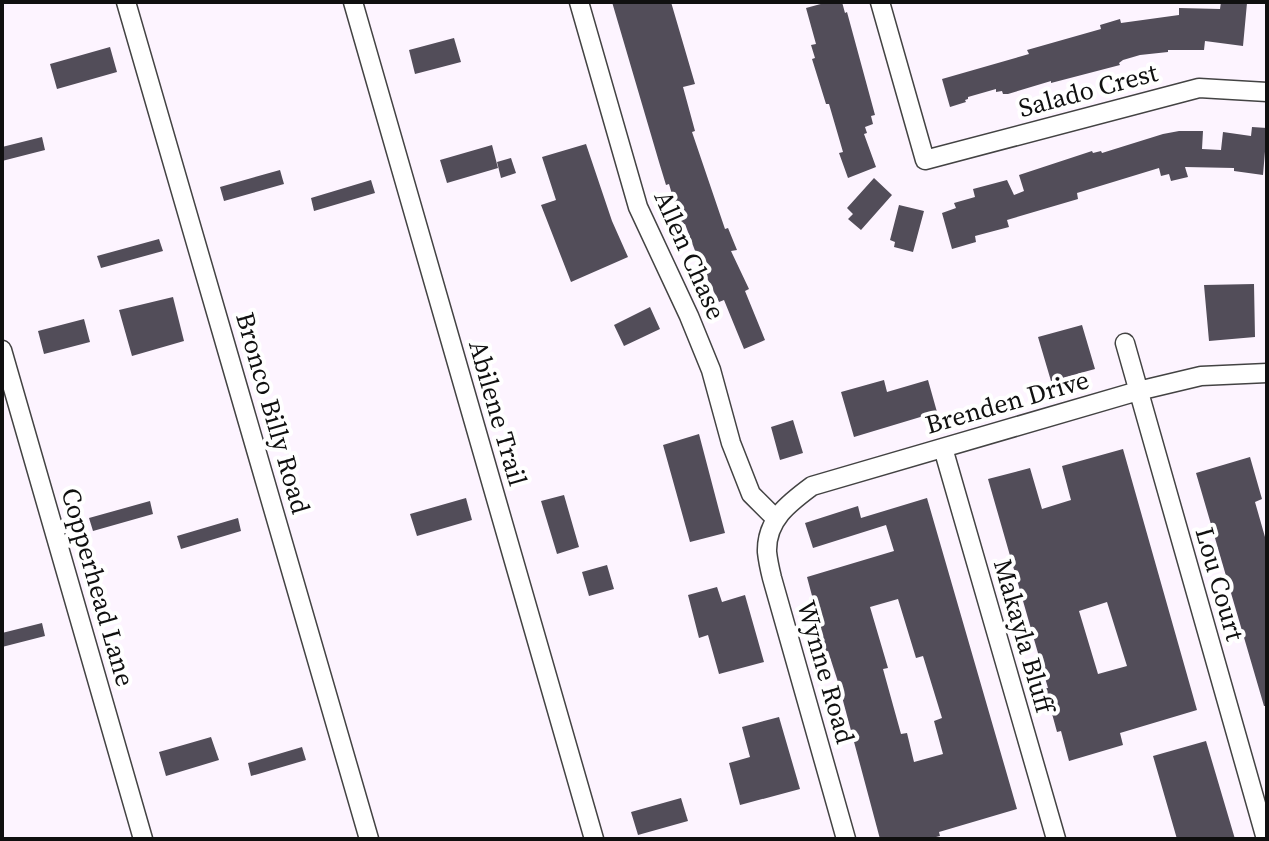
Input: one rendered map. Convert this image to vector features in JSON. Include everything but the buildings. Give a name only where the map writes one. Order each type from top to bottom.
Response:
[{"type":"street","name":"Bronco Billy Road","points":[[126,2],[369,839]]},
{"type":"street","name":"Abilene Trail","points":[[353,2],[594,839]]},
{"type":"street","name":"Allen Chase","points":[[579,2],[638,207],[711,370],[731,443],[751,494],[775,518]]},
{"type":"street","name":"Salado Crest","points":[[880,2],[925,160],[1199,88],[1267,92]]},
{"type":"street","name":"Lou Court","points":[[1125,343],[1266,839]]},
{"type":"street","name":"Copperhead Lane","points":[[2,350],[143,839]]},
{"type":"street","name":"Brenden Drive","points":[[775,518],[792,500],[812,486],[1138,391],[1201,376],[1267,373]]},
{"type":"street","name":"Makayla Bluff","points":[[943,448],[1056,839]]},
{"type":"street","name":"Wynne Road","points":[[775,518],[767,551],[772,578],[846,839]]}]
